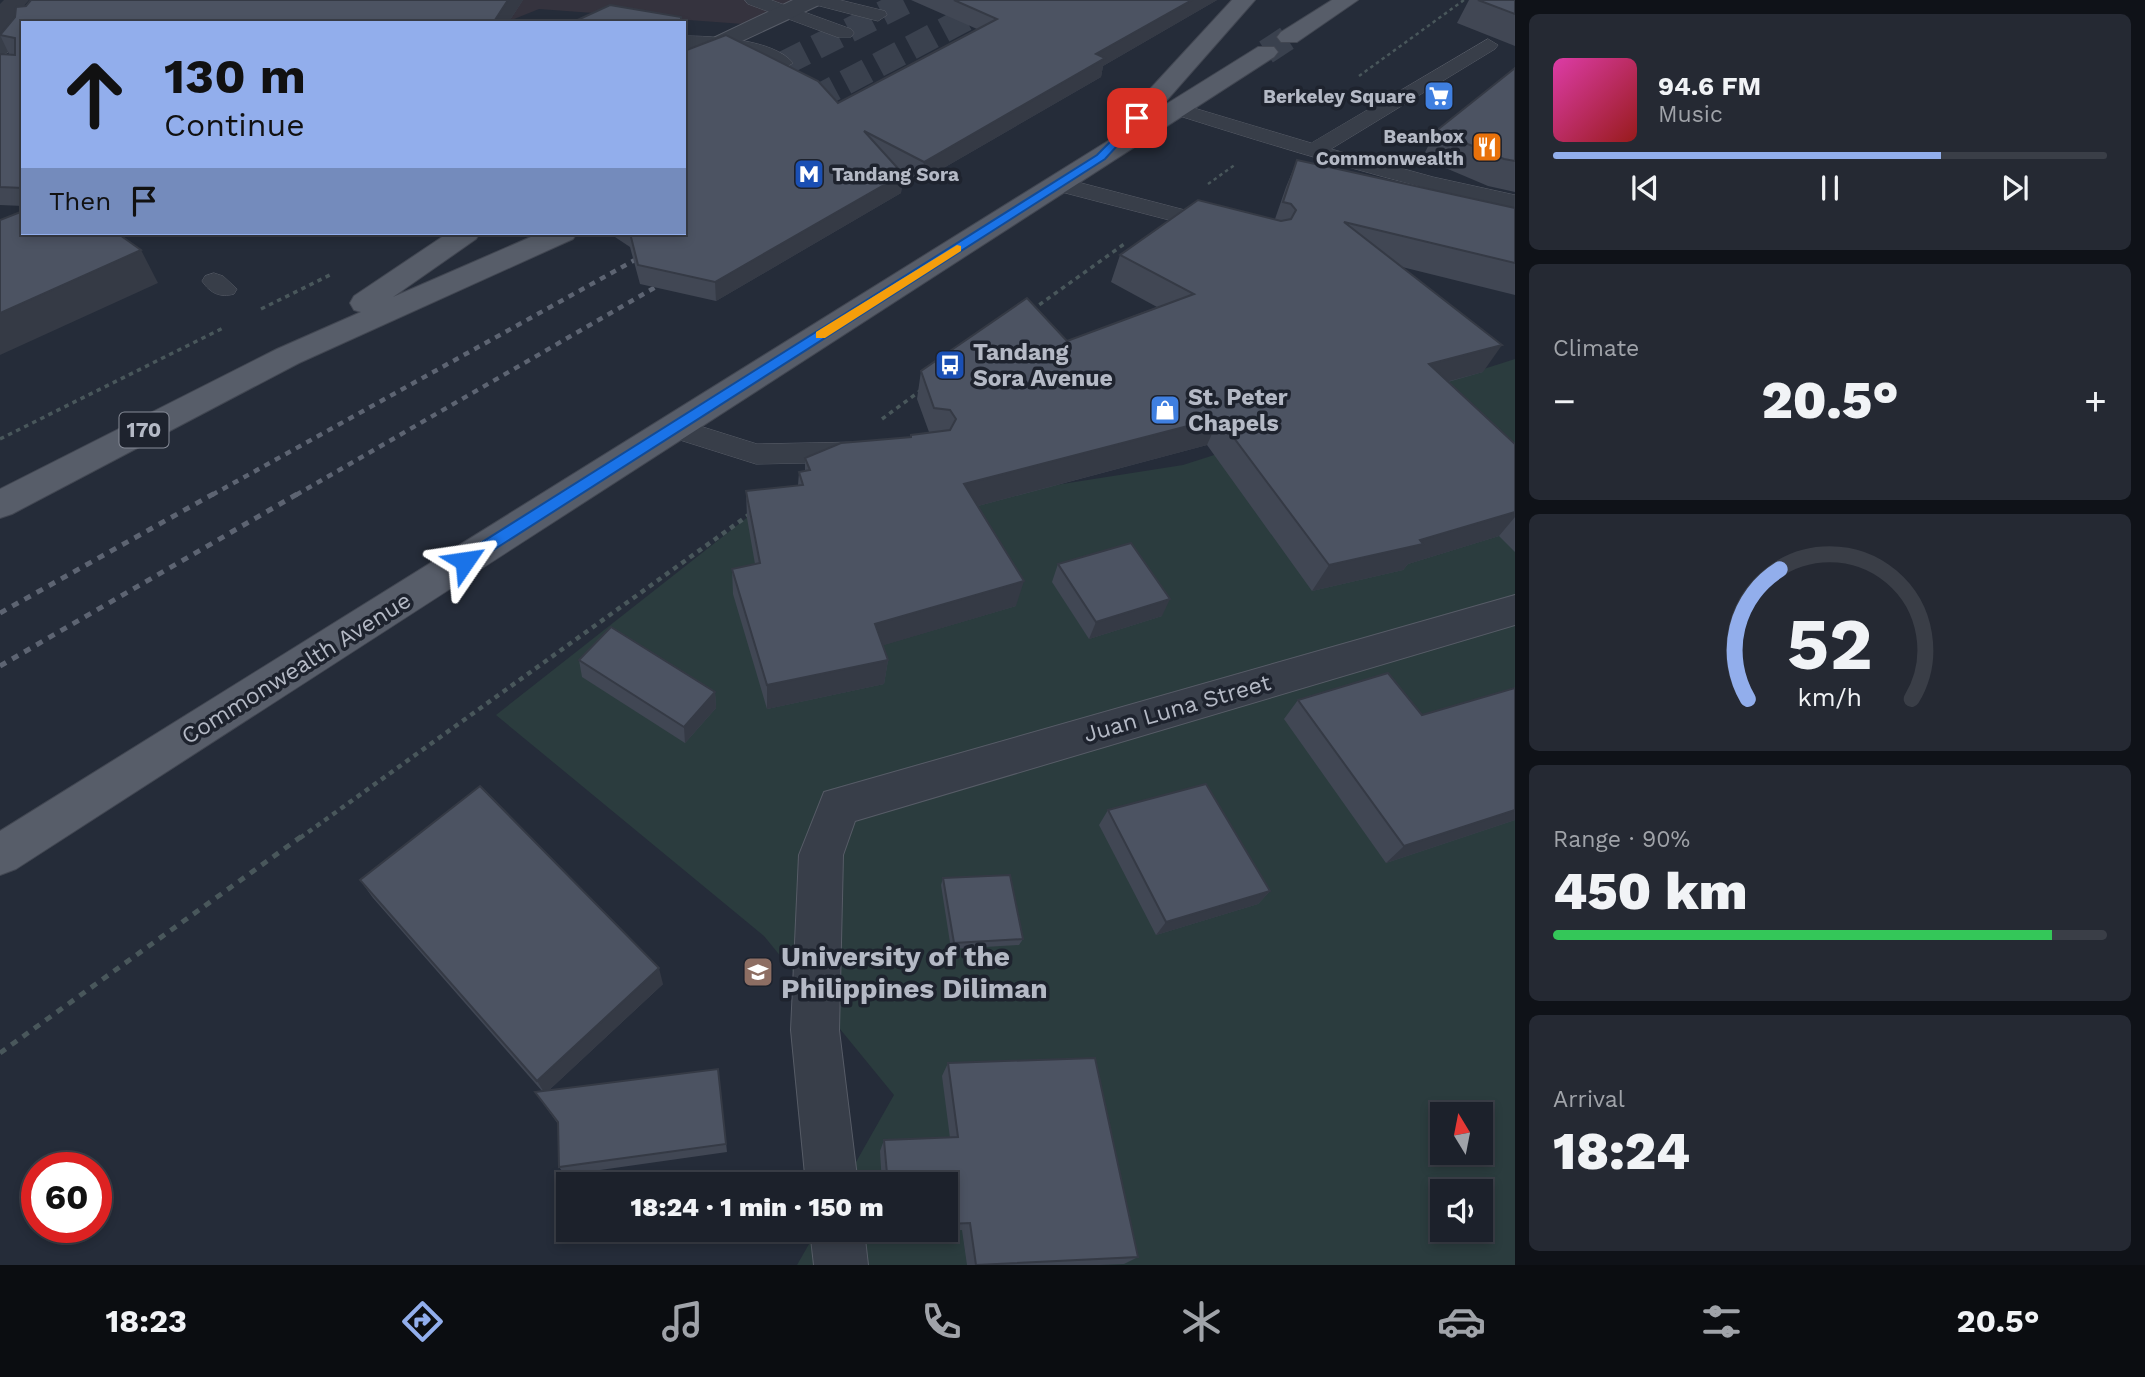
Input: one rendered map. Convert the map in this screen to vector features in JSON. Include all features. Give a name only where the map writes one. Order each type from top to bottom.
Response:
[{"type":"main road","points":[[1101,157],[1244,0]]},
{"type":"main road","points":[[1289,37],[1347,0]]},
{"type":"main road","name":"Commonwealth Avenue","points":[[0,855],[1266,52]]},
{"type":"main road","name":"170","points":[[288,356],[463,235]]},
{"type":"main road","name":"170","points":[[0,505],[288,356],[559,235]]},
{"type":"street","points":[[686,60],[811,0]]},
{"type":"street","points":[[0,63],[21,65]]},
{"type":"street","name":"Juan Luna Street","points":[[831,1172],[815,1030],[821,855],[839,806],[1515,610]]},
{"type":"street","points":[[838,1242],[841,1265]]},
{"type":"lane","points":[[24,21],[42,0]]},
{"type":"lane","points":[[754,0],[844,33]]},
{"type":"lane","points":[[818,0],[878,15]]},
{"type":"lane","points":[[0,48],[21,24]]},
{"type":"lane","points":[[686,42],[724,42],[752,48],[783,63]]},
{"type":"lane","points":[[1313,152],[1488,45]]},
{"type":"lane","points":[[1177,109],[1313,152],[1460,191],[1515,202]]},
{"type":"lane","points":[[1058,184],[1244,232]]},
{"type":"lane","points":[[674,428],[756,454],[832,454],[881,450]]},
{"type":"path","points":[[1351,81],[1464,0]]},
{"type":"path","points":[[1022,318],[1272,138]]},
{"type":"path","points":[[251,314],[339,270]]},
{"type":"path","points":[[0,439],[228,326]]},
{"type":"path","points":[[832,454],[922,390]]},
{"type":"path","points":[[0,1053],[754,510]]},
{"type":"shaded area","points":[[93,0],[794,0],[743,24],[539,9],[509,21],[70,21]]},
{"type":"shaded area","name":"University of the Philippines Diliman","points":[[1515,359],[1515,1265],[797,1265],[810,1242],[958,1242],[958,1172],[850,1172],[894,1095],[764,936],[496,715],[777,494],[929,505],[1183,465]]},
{"type":"building","points":[[31,0],[508,0],[494,21],[21,21],[21,188],[0,187],[0,54],[15,55],[15,38],[0,35],[15,17],[16,7],[26,6]]},
{"type":"building","name":"Tandang Sora","points":[[954,0],[1192,0],[1096,54],[1105,58],[924,162],[864,131],[903,174],[715,282],[638,265],[630,235],[686,235],[686,50],[726,35],[818,81],[838,103],[997,19]]},
{"type":"building","points":[[1478,0],[1515,0],[1515,14]]},
{"type":"building","points":[[610,5],[681,17],[681,21],[575,21]]},
{"type":"building","points":[[1515,68],[1515,161],[1436,131]]},
{"type":"building","points":[[1297,160],[1515,208],[1515,263],[1344,222],[1502,345],[1429,364],[1515,444],[1515,512],[1420,540],[1423,544],[1329,565],[1219,418],[964,484],[1024,581],[875,624],[888,660],[767,685],[732,569],[760,563],[746,491],[803,485],[799,472],[810,470],[805,458],[841,443],[911,437],[950,430],[956,419],[950,410],[934,408],[921,371],[1027,298],[1067,341],[1194,294],[1120,255],[1198,200],[1281,221],[1291,219],[1296,210],[1291,204],[1283,202]]},
{"type":"building","points":[[21,212],[21,235],[120,235],[141,250],[0,313],[0,220]]},
{"type":"building","points":[[1131,543],[1170,599],[1096,622],[1058,564]]},
{"type":"building","points":[[611,627],[715,692],[684,727],[579,660]]},
{"type":"building","points":[[1388,673],[1422,715],[1515,688],[1515,810],[1404,846],[1298,700]]},
{"type":"building","points":[[1206,784],[1270,891],[1166,922],[1108,810]]},
{"type":"building","points":[[480,786],[659,968],[537,1081],[360,880]]},
{"type":"building","points":[[1010,875],[1023,939],[954,943],[943,878]]},
{"type":"building","points":[[1095,1058],[1138,1257],[976,1265],[970,1223],[958,1224],[958,1172],[887,1172],[884,1140],[958,1137],[948,1063]]},
{"type":"building","points":[[718,1069],[726,1144],[559,1167],[558,1122],[535,1092]]},
{"type":"tunnel","points":[[686,113],[909,0]]},
{"type":"tunnel","points":[[780,117],[1001,0]]},
{"type":"tunnel","points":[[1266,52],[1289,37]]},
{"type":"railway","points":[[212,495],[651,251]]},
{"type":"railway","points":[[296,495],[673,277]]},
{"type":"railway","points":[[0,613],[215,493]]},
{"type":"railway","points":[[0,666],[299,493]]},
{"type":"slow traffic","points":[[821,335],[957,248]]},
{"type":"place","name":"Berkeley Square","points":[[1439,96]]},
{"type":"place","name":"Beanbox Commonwealth","points":[[1487,147]]},
{"type":"place","name":"Tandang Sora","points":[[809,174]]},
{"type":"place","name":"Tandang Sora Avenue","points":[[950,365]]},
{"type":"place","name":"St. Peter Chapels","points":[[1165,410]]},
{"type":"place","name":"University of the Philippines Diliman","points":[[758,972]]},
{"type":"route","points":[[465,561],[1101,157],[1137,118]]}]
